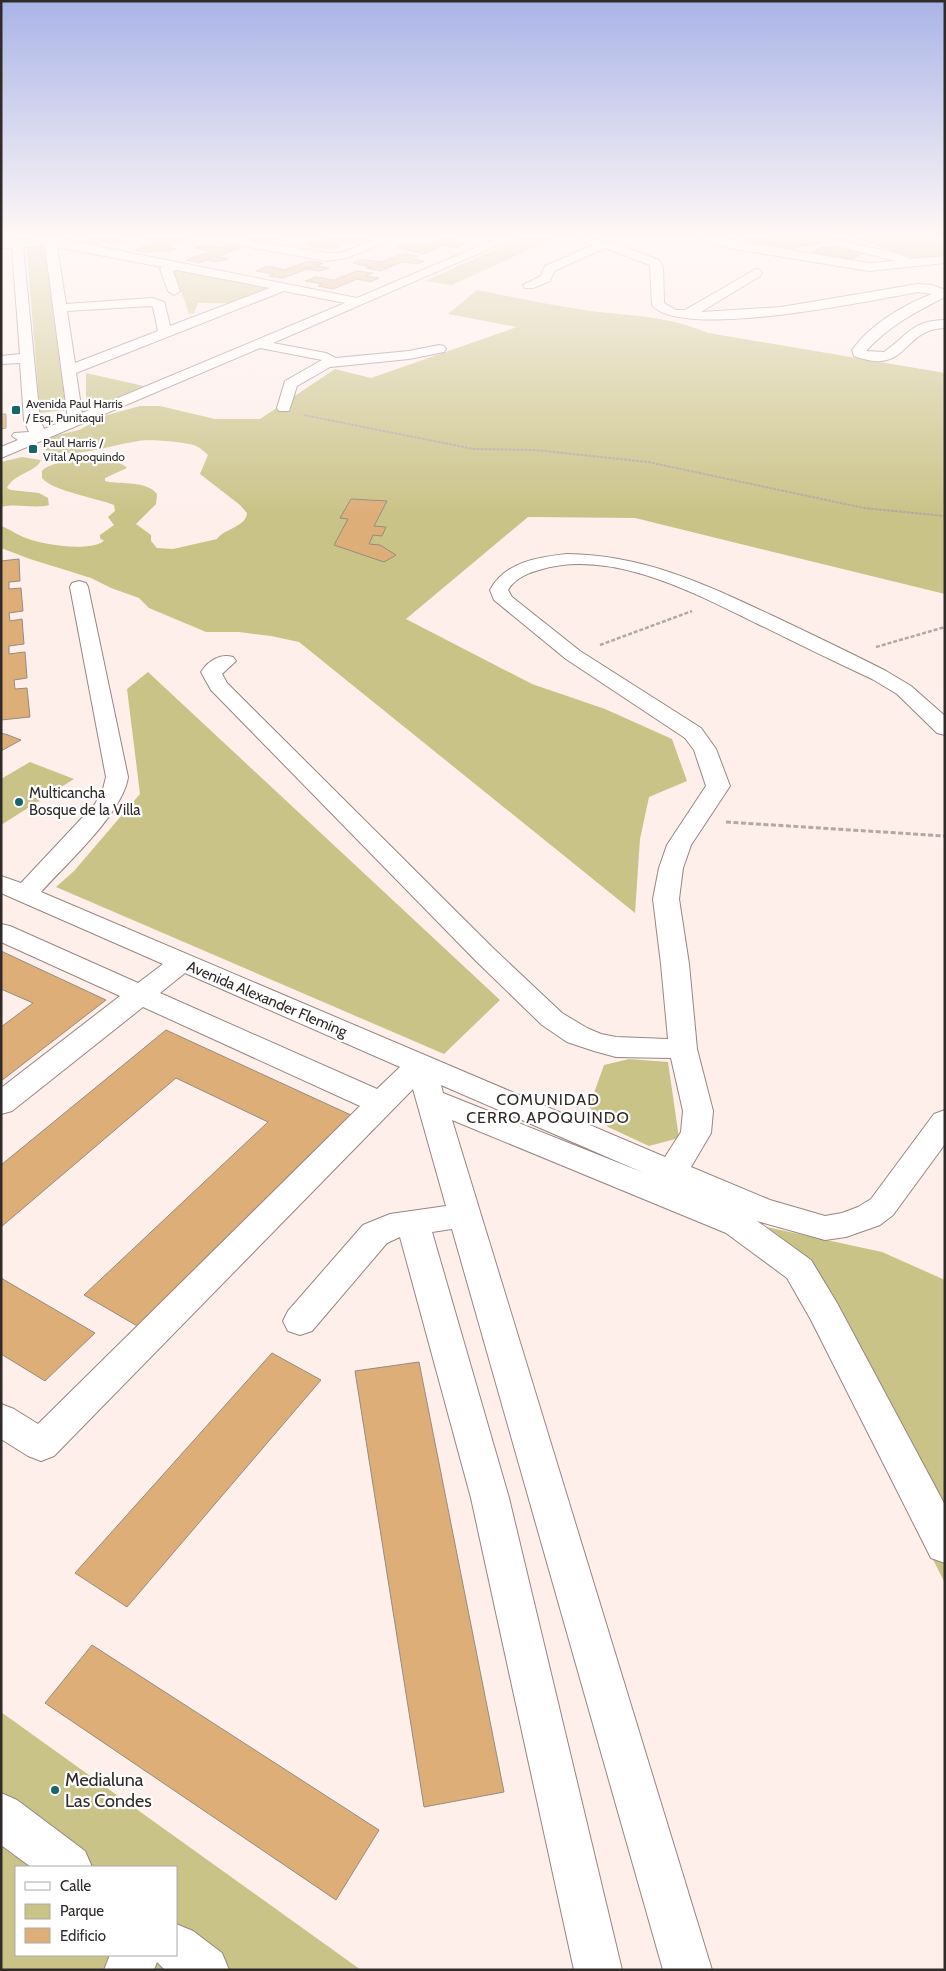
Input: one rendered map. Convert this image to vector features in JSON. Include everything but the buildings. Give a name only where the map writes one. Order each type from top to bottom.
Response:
[{"type":"street","points":[[25,330],[32,420],[39,436]]},
{"type":"street","points":[[64,330],[76,421]]},
{"type":"street","points":[[70,370],[170,330]]},
{"type":"street","points":[[1,453],[293,330]]},
{"type":"street","points":[[880,330],[859,350],[859,353],[876,357],[892,355],[918,330]]},
{"type":"street","points":[[291,350],[314,340]]},
{"type":"street","points":[[259,344],[326,357],[329,359],[329,363]]},
{"type":"street","points":[[284,408],[290,384],[329,363],[409,355],[438,349]]},
{"type":"street","points":[[1,360],[27,358]]},
{"type":"street","points":[[1,437],[39,436]]},
{"type":"street","points":[[672,1173],[696,1133],[698,1110],[689,1068],[682,1048],[675,964],[666,899],[679,845],[718,786],[705,749],[693,733],[573,655],[504,600],[499,590],[502,583],[516,572],[551,560],[592,560],[619,564],[671,577],[697,587],[904,690],[945,728]]},
{"type":"street","points":[[13,889],[105,807],[115,790],[117,777],[79,587]]},
{"type":"street","points":[[226,661],[211,672],[218,686],[485,955],[552,1019],[576,1035],[601,1044],[616,1047],[682,1048]]},
{"type":"street","name":"Avenida Alexander Fleming","points":[[13,889],[182,962],[425,1081],[534,1113],[761,1210],[825,1228],[846,1225],[869,1216],[882,1207],[945,1121]]},
{"type":"street","points":[[1,932],[381,1104]]},
{"type":"street","points":[[1,1104],[182,962]]},
{"type":"street","points":[[1,1420],[41,1445],[381,1104],[425,1081]]},
{"type":"street","points":[[425,1081],[688,1970]]},
{"type":"street","points":[[425,1081],[738,1224],[800,1269],[826,1313],[945,1545]]},
{"type":"street","points":[[300,1322],[376,1234],[390,1226],[465,1214]]},
{"type":"street","points":[[413,1222],[490,1498],[598,1970]]},
{"type":"street","points":[[1,1816],[68,1866]]},
{"type":"street","points":[[178,1950],[205,1970]]},
{"type":"street","points":[[128,1970],[135,1956]]},
{"type":"path","points":[[284,408],[304,416],[474,449],[535,450],[648,462],[864,508],[945,516]]},
{"type":"path","points":[[573,655],[723,600]]},
{"type":"path","points":[[841,657],[945,627]]},
{"type":"path","points":[[695,820],[945,836]]},
{"type":"green space","points":[[33,330],[55,330],[66,410],[40,413]]},
{"type":"green space","points":[[508,330],[700,330],[708,333],[945,373],[945,594],[635,518],[528,517],[406,619],[532,684],[605,709],[672,739],[687,781],[649,797],[640,839],[635,913],[299,642],[239,632],[206,632],[149,608],[139,598],[111,588],[91,578],[1,548],[1,526],[26,538],[54,545],[77,547],[104,541],[100,538],[100,535],[114,525],[108,517],[115,511],[114,505],[55,487],[42,478],[42,471],[48,467],[58,463],[84,460],[111,461],[121,464],[127,468],[105,478],[105,481],[140,485],[147,487],[157,494],[156,504],[136,524],[151,535],[151,541],[157,548],[173,549],[217,539],[243,521],[247,513],[240,505],[200,474],[208,455],[198,447],[176,442],[151,440],[75,453],[50,451],[41,447],[53,436],[79,430],[107,415],[140,406],[160,406],[215,419],[260,419],[335,369],[371,378]]},
{"type":"green space","points":[[86,373],[144,386],[98,405],[86,406]]},
{"type":"green space","points":[[22,457],[41,460],[35,467],[10,483],[7,488],[39,493],[48,498],[49,505],[1,507],[1,462]]},
{"type":"green space","points":[[148,672],[500,1000],[444,1054],[56,887],[74,871],[140,794],[127,689]]},
{"type":"green space","name":"Multicancha Bosque de la Villa","points":[[30,762],[74,779],[1,825],[1,779]]},
{"type":"green space","points":[[629,1059],[668,1062],[679,1138],[649,1146],[608,1127],[589,1107],[604,1065]]},
{"type":"green space","points":[[762,1226],[882,1252],[945,1280],[945,1583]]},
{"type":"green space","name":"Medialuna Las Condes","points":[[1,1712],[361,1970],[1,1970]]},
{"type":"place","name":"Avenida Paul Harris / Esq. Punitaqui","points":[[16,410]]},
{"type":"place","name":"Paul Harris / Vital Apoquindo","points":[[33,449]]},
{"type":"place","name":"Multicancha Bosque de la Villa","points":[[19,802]]},
{"type":"place","name":"Medialuna Las Condes","points":[[55,1790]]},
{"type":"district","name":"COMUNIDAD CERRO APOQUINDO","points":[[548,1108]]}]
